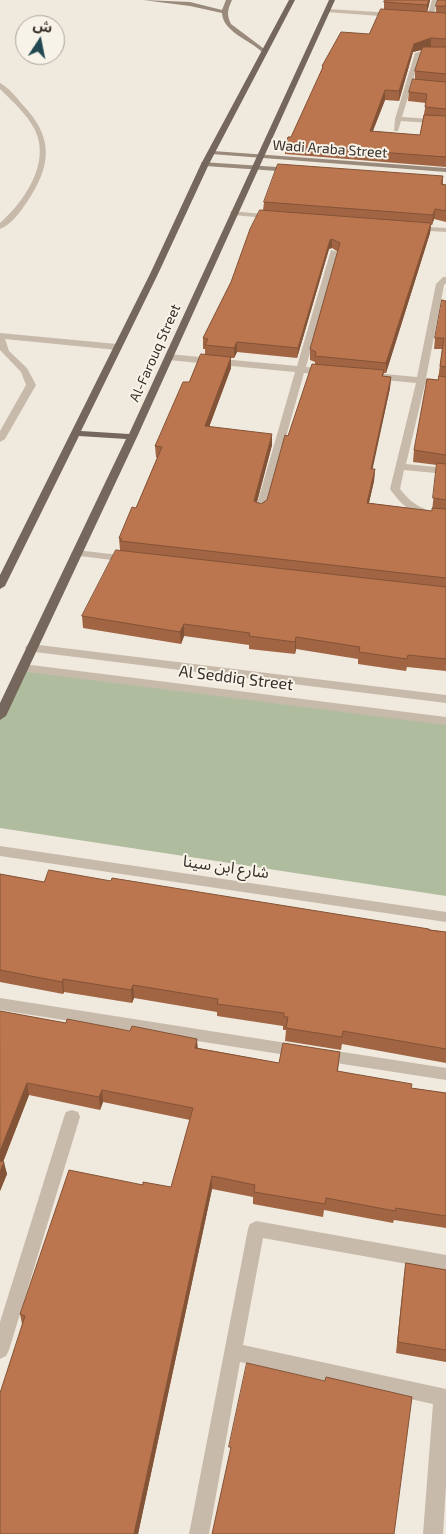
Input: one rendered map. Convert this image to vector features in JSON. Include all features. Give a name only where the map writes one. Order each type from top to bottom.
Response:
[{"type":"main road","points":[[146,0],[190,4],[225,12]]},
{"type":"main road","points":[[229,0],[225,5],[225,12],[227,22],[231,28],[260,46],[264,51]]},
{"type":"main road","points":[[0,586],[118,347],[205,164],[292,0]]},
{"type":"main road","name":"Al-Farouq Street","points":[[0,716],[132,437],[332,0]]},
{"type":"main road","name":"Wadi Araba Street","points":[[212,152],[446,170]]},
{"type":"main road","name":"Wadi Araba Street","points":[[205,164],[303,171]]},
{"type":"main road","points":[[74,433],[132,437]]},
{"type":"street","points":[[430,17],[435,0]]},
{"type":"street","points":[[328,11],[402,15]]},
{"type":"street","points":[[421,16],[438,17]]},
{"type":"street","points":[[396,130],[418,53],[431,51],[446,52]]},
{"type":"street","points":[[408,84],[418,85]]},
{"type":"street","points":[[0,85],[33,120],[45,148],[43,166],[34,184],[19,208],[0,227]]},
{"type":"street","points":[[398,118],[446,122]]},
{"type":"street","points":[[234,213],[282,217]]},
{"type":"street","points":[[407,227],[446,230]]},
{"type":"street","points":[[260,511],[334,252]]},
{"type":"street","points":[[446,279],[440,284],[421,381],[395,489],[406,505],[419,513],[446,516]]},
{"type":"street","points":[[436,304],[446,306]]},
{"type":"street","points":[[0,440],[31,385],[25,372],[4,354],[0,343],[1,336],[118,347]]},
{"type":"street","points":[[168,357],[337,373]]},
{"type":"street","points":[[365,376],[446,383]]},
{"type":"street","points":[[401,467],[446,472]]},
{"type":"street","points":[[76,553],[144,560]]},
{"type":"street","name":"Al Seddiq Street","points":[[31,648],[446,699]]},
{"type":"street","name":"Al Seddiq Street","points":[[22,668],[446,721]]},
{"type":"street","name":"شارع ابن سينا","points":[[0,851],[446,917]]},
{"type":"street","points":[[0,1004],[446,1074]]},
{"type":"street","points":[[0,1350],[72,1117]]},
{"type":"street","points":[[199,1534],[256,1229],[446,1263]]},
{"type":"street","points":[[234,1352],[445,1398],[433,1534]]},
{"type":"green space","points":[[23,668],[446,721],[446,896],[0,828],[0,714]]},
{"type":"building","points":[[385,0],[429,0],[427,5],[384,2]]},
{"type":"building","points":[[438,0],[446,0],[446,6],[436,6]]},
{"type":"building","points":[[381,9],[446,13],[446,39],[431,38],[414,44],[399,91],[385,90],[370,131],[420,135],[424,115],[446,116],[446,157],[285,145],[288,137],[291,137],[322,66],[341,32],[369,34]]},
{"type":"building","points":[[423,47],[446,47],[446,74],[415,71]]},
{"type":"building","points":[[413,79],[446,82],[446,109],[425,107],[427,94],[409,92]]},
{"type":"building","points":[[278,164],[443,176],[441,184],[446,185],[446,211],[435,209],[433,215],[264,202]]},
{"type":"building","points":[[260,210],[431,223],[386,363],[315,356],[316,352],[310,349],[340,243],[332,239],[330,240],[298,348],[237,342],[234,348],[205,345],[208,339],[203,338],[231,282],[250,229]]},
{"type":"building","points":[[442,300],[446,301],[446,367],[440,366],[444,338],[435,338]]},
{"type":"building","points":[[201,354],[231,357],[205,426],[272,434],[254,501],[261,504],[267,500],[285,435],[288,436],[312,364],[384,370],[382,376],[391,377],[371,469],[375,469],[367,503],[432,511],[432,508],[446,509],[446,578],[120,541],[122,539],[119,538],[132,507],[136,508],[162,447],[155,446],[183,382],[189,382]]},
{"type":"building","points":[[439,376],[446,377],[446,455],[414,450],[427,379],[438,380]]},
{"type":"building","points":[[437,463],[446,464],[446,500],[433,498]]},
{"type":"building","points":[[116,550],[446,587],[446,659],[408,655],[407,659],[359,652],[360,647],[296,637],[295,642],[249,636],[250,633],[184,624],[180,632],[82,616]]},
{"type":"building","points":[[49,870],[111,881],[112,878],[446,932],[446,1049],[343,1031],[342,1037],[286,1028],[288,1017],[284,1017],[284,1013],[217,1004],[218,999],[133,985],[131,990],[63,979],[62,982],[0,970],[0,874],[44,882]]},
{"type":"building","points":[[0,1011],[66,1023],[67,1019],[130,1031],[132,1026],[197,1039],[195,1048],[279,1063],[283,1043],[340,1052],[337,1071],[412,1084],[411,1088],[446,1093],[446,1216],[396,1208],[395,1211],[326,1198],[325,1204],[254,1192],[255,1185],[212,1176],[134,1534],[0,1534],[0,1393],[25,1316],[20,1314],[69,1170],[143,1185],[143,1182],[171,1187],[193,1108],[102,1090],[99,1097],[27,1083],[0,1151]]},
{"type":"building","points":[[0,1161],[4,1162],[0,1172]]},
{"type":"building","points":[[406,1263],[446,1270],[446,1350],[398,1342]]},
{"type":"building","points":[[247,1363],[325,1381],[326,1377],[412,1397],[394,1534],[212,1534]]}]
